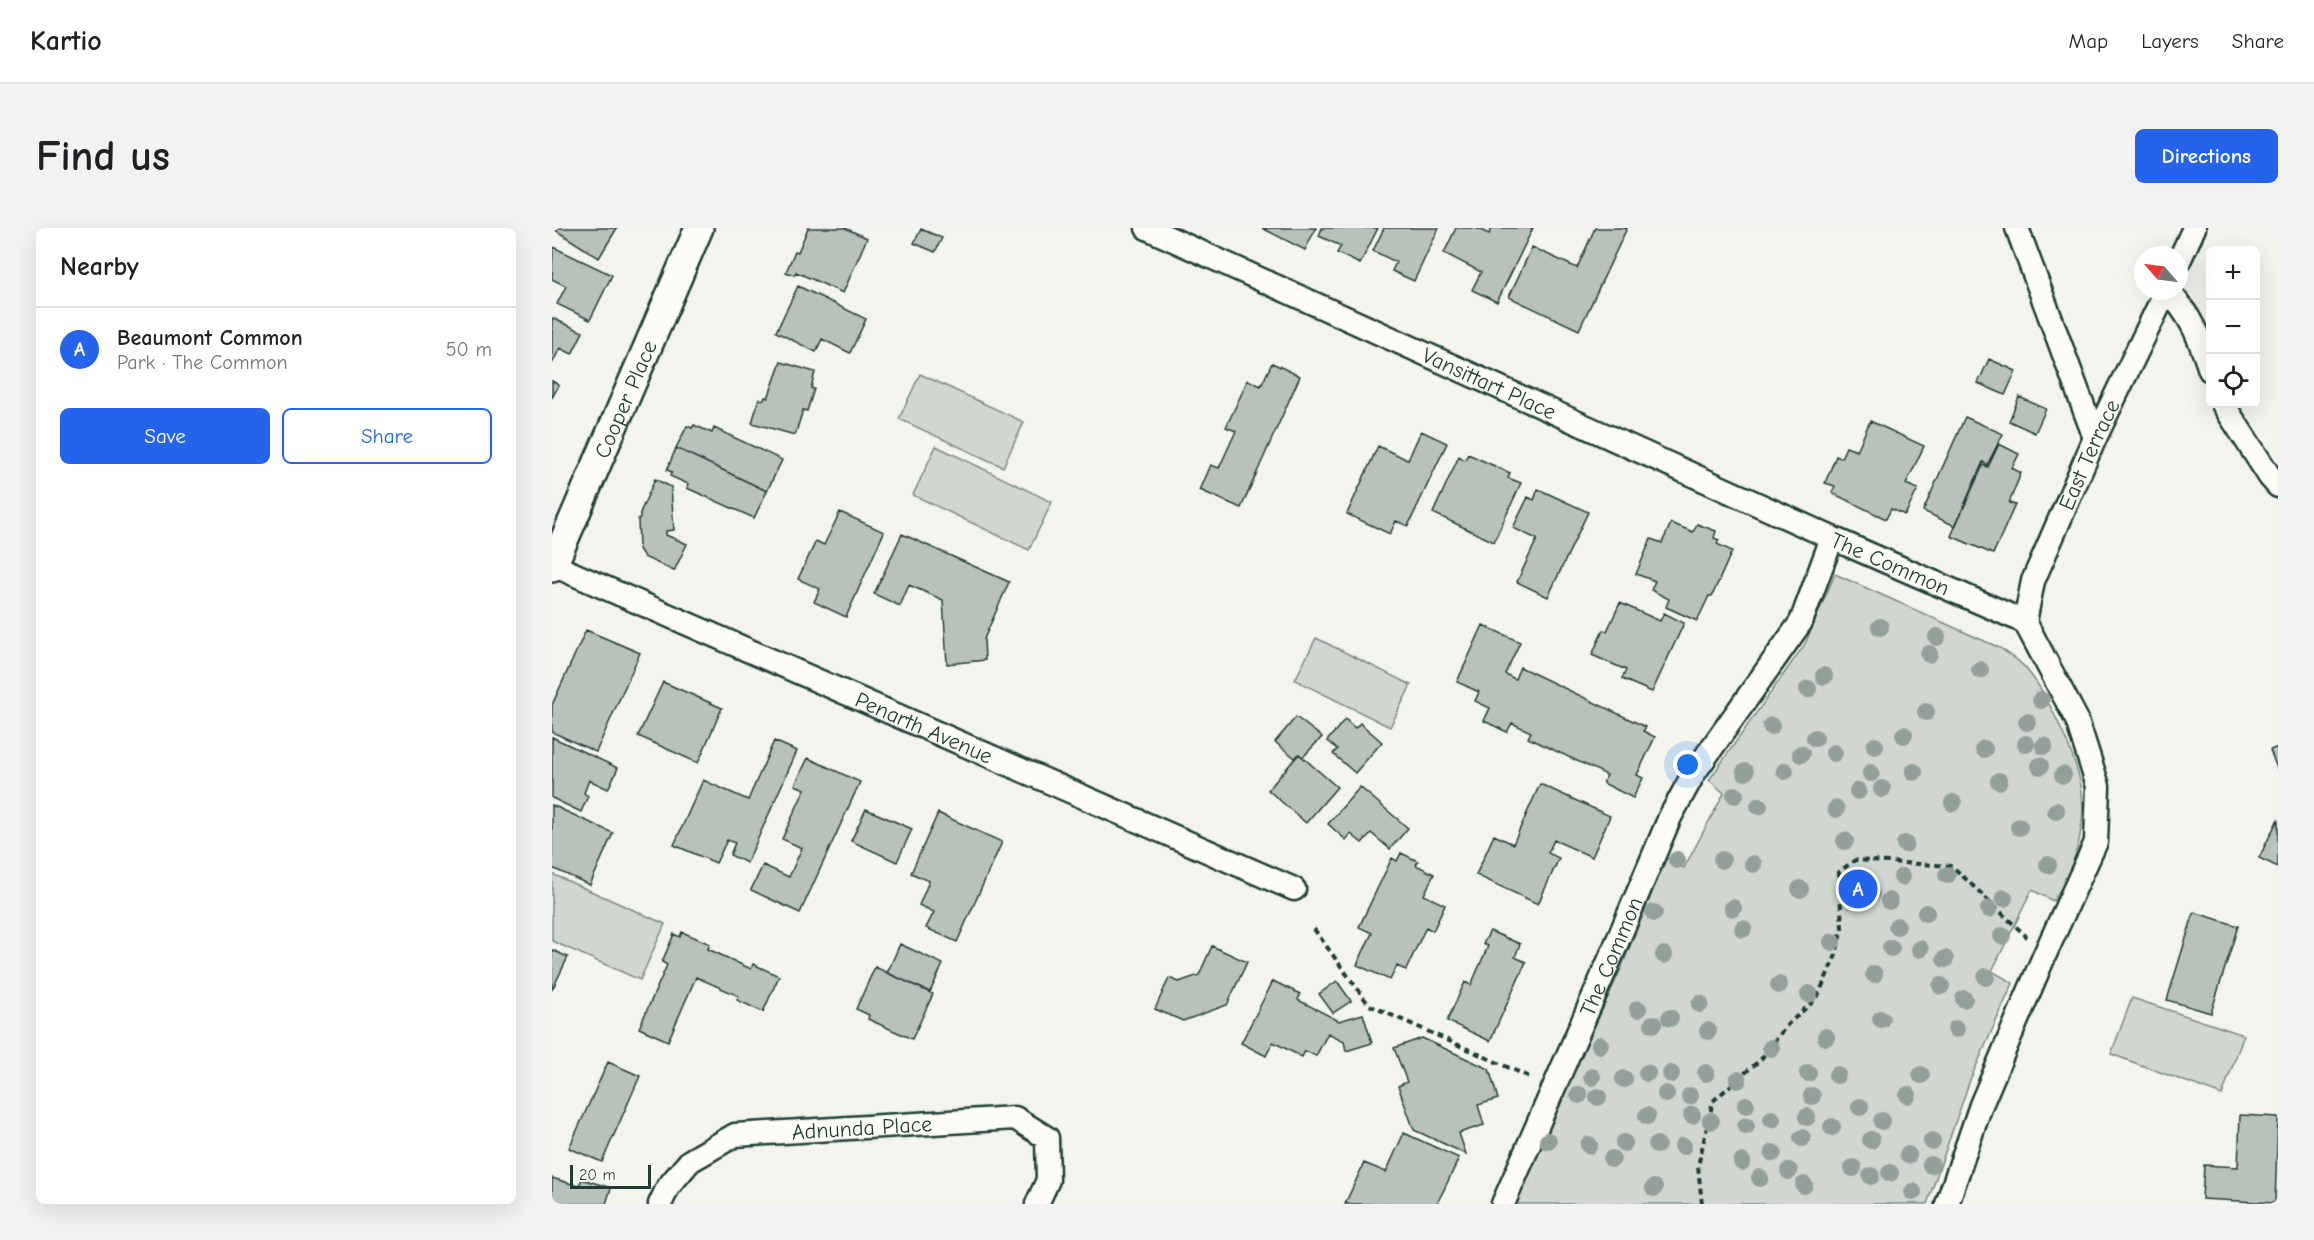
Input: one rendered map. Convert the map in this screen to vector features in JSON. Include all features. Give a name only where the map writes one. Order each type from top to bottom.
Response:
[{"type":"street","name":"Cooper Place","points":[[553,567],[699,228]]},
{"type":"street","name":"Vansittart Place","points":[[1147,228],[1832,538]]},
{"type":"street","points":[[2018,228],[2095,438]]},
{"type":"street","points":[[2186,246],[2194,228]]},
{"type":"street","name":"East Terrace","points":[[2025,622],[2033,581],[2095,438],[2163,300]]},
{"type":"street","points":[[2176,300],[2185,309],[2199,335],[2206,355]]},
{"type":"street","points":[[2226,408],[2278,486]]},
{"type":"street","name":"The Common","points":[[1503,1204],[1670,817],[1695,773],[1801,622],[1832,538],[2025,622]]},
{"type":"street","name":"Penarth Avenue","points":[[553,567],[1294,889]]},
{"type":"street","points":[[1947,1204],[1981,1105],[2045,954],[2096,843],[2098,786],[2077,720],[2025,622]]},
{"type":"street","name":"Adnunda Place","points":[[660,1204],[668,1187],[690,1161],[735,1135],[1015,1118],[1047,1138],[1048,1180],[1037,1204]]},
{"type":"path","points":[[1702,1204],[1698,1166],[1713,1101],[1761,1059],[1788,1024],[1817,998],[1836,955],[1842,928],[1839,873],[1855,860],[1952,866],[2045,954]]},
{"type":"path","points":[[1314,929],[1369,1005],[1554,1088]]},
{"type":"shaded area","points":[[920,374],[1024,422],[1003,467],[899,419]]},
{"type":"shaded area","points":[[936,446],[1052,502],[1029,550],[913,495]]},
{"type":"shaded area","points":[[1835,574],[2000,648],[2021,663],[2038,685],[2054,714],[2069,748],[2082,792],[2080,835],[2067,877],[2053,901],[2032,890],[1992,971],[2013,983],[1970,1080],[1927,1204],[1513,1204],[1621,969],[1666,858],[1684,868],[1724,793],[1709,780],[1805,644]]},
{"type":"shaded area","points":[[1316,638],[1411,685],[1390,727],[1295,680]]},
{"type":"shaded area","points":[[552,874],[665,924],[640,980],[552,941]]},
{"type":"shaded area","points":[[2132,998],[2244,1035],[2222,1095],[2111,1054]]},
{"type":"building","points":[[552,228],[617,228],[599,258]]},
{"type":"building","points":[[808,228],[845,228],[867,238],[843,293],[796,272],[794,275],[786,272]]},
{"type":"building","points":[[1262,228],[1316,228],[1305,250]]},
{"type":"building","points":[[1322,228],[1378,228],[1360,264],[1337,253],[1341,246],[1319,236]]},
{"type":"building","points":[[1384,228],[1439,228],[1414,281],[1392,271],[1396,262],[1373,251]]},
{"type":"building","points":[[1456,228],[1476,228],[1489,234],[1492,228],[1533,228],[1497,302],[1472,290],[1481,272],[1444,253]]},
{"type":"building","points":[[1595,228],[1627,228],[1579,330],[1509,297],[1532,247],[1577,268]]},
{"type":"building","points":[[921,229],[942,238],[935,252],[914,243]]},
{"type":"building","points":[[553,247],[612,275],[590,320],[557,304],[566,286],[552,279]]},
{"type":"building","points":[[798,286],[866,319],[850,353],[822,339],[816,352],[776,332]]},
{"type":"building","points":[[552,318],[583,332],[572,354],[560,348],[552,364]]},
{"type":"building","points":[[1989,359],[2016,371],[2005,395],[1978,383]]},
{"type":"building","points":[[781,362],[815,372],[811,388],[814,389],[807,411],[803,410],[795,435],[752,423],[759,399],[768,398]]},
{"type":"building","points":[[1272,363],[1300,376],[1241,508],[1200,490],[1211,465],[1219,468],[1236,431],[1226,427],[1248,380],[1261,386]]},
{"type":"building","points":[[552,381],[559,385],[552,398]]},
{"type":"building","points":[[2019,397],[2046,409],[2035,433],[2009,421]]},
{"type":"building","points":[[1965,417],[2003,434],[1987,465],[1983,462],[1955,526],[1923,511]]},
{"type":"building","points":[[1870,421],[1924,446],[1906,484],[1918,489],[1905,515],[1891,509],[1886,519],[1832,493],[1835,486],[1825,483],[1836,456],[1841,458],[1846,447],[1857,451]]},
{"type":"building","points":[[694,425],[712,433],[714,428],[782,460],[767,491],[676,448],[687,426],[692,428]]},
{"type":"building","points":[[1421,431],[1447,443],[1408,526],[1396,521],[1390,534],[1347,514],[1378,446],[1408,460]]},
{"type":"building","points":[[1999,444],[2019,454],[2012,468],[2021,473],[2009,503],[2015,505],[1993,554],[1951,536],[1983,465],[1988,467]]},
{"type":"building","points":[[676,448],[767,491],[754,518],[687,488],[688,484],[670,476],[672,472],[667,470]]},
{"type":"building","points":[[1468,454],[1510,473],[1508,478],[1521,483],[1494,542],[1433,513],[1459,456],[1465,460]]},
{"type":"building","points":[[655,479],[671,487],[674,530],[666,531],[666,535],[687,544],[674,571],[644,557],[639,549],[638,519]]},
{"type":"building","points":[[1538,489],[1588,512],[1548,597],[1517,582],[1537,539],[1513,528],[1528,497],[1534,500]]},
{"type":"building","points":[[840,512],[884,532],[846,617],[814,602],[820,589],[798,579],[816,541],[824,545]]},
{"type":"building","points":[[1671,523],[1693,532],[1697,524],[1716,531],[1714,538],[1719,540],[1717,544],[1732,551],[1712,596],[1709,596],[1697,621],[1666,607],[1669,599],[1651,590],[1655,581],[1636,574],[1651,539],[1662,543]]},
{"type":"building","points":[[902,534],[1009,582],[984,639],[985,660],[947,664],[943,600],[909,585],[900,606],[874,594]]},
{"type":"building","points":[[1620,603],[1660,621],[1664,613],[1684,623],[1652,692],[1622,679],[1626,670],[1592,655],[1603,630],[1607,631]]},
{"type":"building","points":[[1483,625],[1520,642],[1505,674],[1515,679],[1520,667],[1646,727],[1643,731],[1655,737],[1637,775],[1643,778],[1633,798],[1603,783],[1607,775],[1528,738],[1531,732],[1512,723],[1507,732],[1484,721],[1490,708],[1475,701],[1479,692],[1457,682]]},
{"type":"building","points":[[586,630],[640,653],[596,752],[552,732],[552,705]]},
{"type":"building","points":[[663,682],[722,708],[698,763],[638,736]]},
{"type":"building","points":[[1296,717],[1322,737],[1303,757],[1299,754],[1295,758],[1275,742]]},
{"type":"building","points":[[1345,719],[1355,728],[1360,723],[1382,742],[1355,773],[1333,754],[1337,749],[1327,741]]},
{"type":"building","points":[[552,737],[618,768],[608,789],[589,780],[584,793],[588,796],[581,812],[552,798]]},
{"type":"building","points":[[774,741],[797,751],[747,863],[730,855],[735,843],[727,840],[716,863],[674,845],[703,780],[748,800]]},
{"type":"building","points":[[2278,747],[2278,771],[2270,750]]},
{"type":"building","points":[[1299,754],[1337,787],[1306,823],[1268,790]]},
{"type":"building","points":[[808,758],[860,782],[800,913],[751,890],[763,865],[789,877],[802,848],[782,839],[805,789],[795,785]]},
{"type":"building","points":[[1540,784],[1610,816],[1592,857],[1554,840],[1548,853],[1559,858],[1538,904],[1476,875],[1494,835],[1513,844]]},
{"type":"building","points":[[1360,787],[1408,828],[1390,849],[1371,833],[1362,843],[1351,834],[1346,840],[1328,824]]},
{"type":"building","points":[[552,805],[613,833],[590,885],[552,868]]},
{"type":"building","points":[[866,809],[912,829],[897,862],[851,841]]},
{"type":"building","points":[[938,813],[1002,842],[957,942],[926,928],[934,912],[919,905],[929,881],[911,873]]},
{"type":"building","points":[[2278,819],[2278,867],[2259,858]]},
{"type":"building","points":[[1401,853],[1418,861],[1416,865],[1434,874],[1424,895],[1445,905],[1433,931],[1426,927],[1406,970],[1397,966],[1390,980],[1357,965],[1372,933],[1359,927],[1392,858],[1397,861]]},
{"type":"building","points":[[2194,912],[2238,926],[2211,1013],[2167,1000]]},
{"type":"building","points":[[1490,931],[1520,944],[1515,957],[1526,962],[1490,1041],[1447,1021],[1465,982],[1471,985],[1488,946],[1483,944]]},
{"type":"building","points":[[682,932],[710,944],[708,949],[751,969],[753,964],[779,976],[763,1012],[737,1000],[739,996],[696,977],[668,1041],[639,1028],[667,965],[662,962],[674,934],[680,937]]},
{"type":"building","points":[[900,944],[943,964],[930,992],[887,973]]},
{"type":"building","points":[[1212,946],[1247,962],[1227,1005],[1183,1021],[1155,1009],[1169,978],[1179,982],[1199,975]]},
{"type":"building","points":[[552,950],[568,957],[552,990]]},
{"type":"building","points":[[875,967],[933,994],[912,1039],[868,1019],[869,1015],[856,1009]]},
{"type":"building","points":[[1273,981],[1300,994],[1298,1000],[1339,1021],[1363,1014],[1372,1043],[1346,1051],[1344,1041],[1328,1033],[1316,1056],[1305,1051],[1302,1057],[1273,1042],[1266,1056],[1241,1043]]},
{"type":"building","points":[[1337,981],[1351,1001],[1333,1013],[1319,994]]},
{"type":"building","points":[[1422,1038],[1489,1069],[1498,1099],[1478,1105],[1484,1125],[1459,1133],[1466,1154],[1414,1130],[1398,1086],[1407,1082],[1394,1048]]},
{"type":"building","points":[[608,1062],[640,1076],[602,1162],[569,1148]]},
{"type":"building","points":[[2240,1115],[2278,1117],[2275,1203],[2202,1199],[2204,1165],[2238,1167]]},
{"type":"building","points":[[1404,1133],[1459,1158],[1437,1204],[1345,1204],[1364,1163],[1386,1172]]},
{"type":"building","points":[[552,1178],[579,1186],[582,1179],[611,1188],[606,1204],[552,1204]]},
{"type":"place","name":"Beaumont Common","points":[[1858,889]]}]
